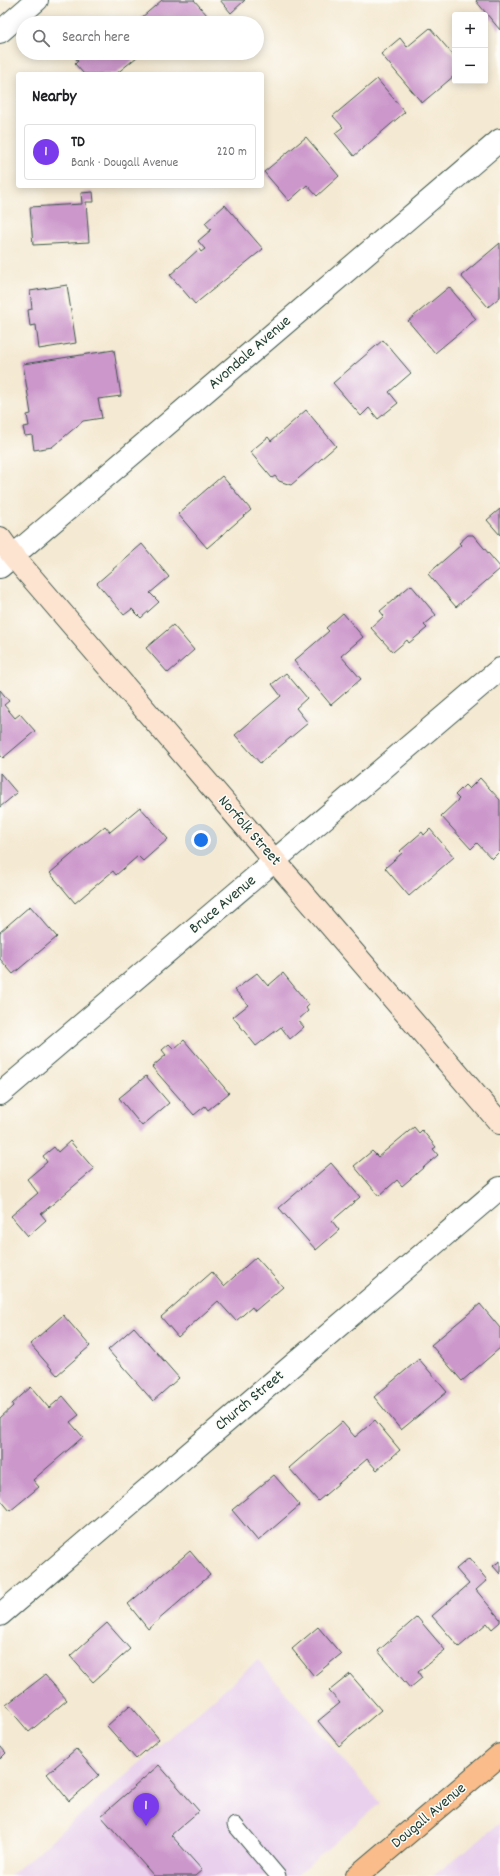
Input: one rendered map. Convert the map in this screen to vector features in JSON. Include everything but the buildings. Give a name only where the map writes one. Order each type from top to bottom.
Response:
[{"type":"main road","name":"Dougall Avenue","points":[[369,1872],[500,1755]]},
{"type":"street","points":[[19,16],[38,0]]},
{"type":"street","points":[[0,32],[16,19]]},
{"type":"street","name":"Avondale Avenue","points":[[6,561],[500,140]]},
{"type":"street","name":"Norfolk Street","points":[[0,538],[6,561],[275,860],[500,1123]]},
{"type":"street","name":"Bruce Avenue","points":[[0,1094],[500,669]]},
{"type":"street","name":"Church Street","points":[[0,1615],[500,1188]]},
{"type":"lane","points":[[235,1825],[278,1876]]},
{"type":"shaded area","points":[[258,1660],[380,1803],[296,1876],[10,1876]]},
{"type":"shaded area","points":[[500,1823],[500,1876],[433,1876]]},
{"type":"place","name":"TD","points":[[146,1826]]}]
